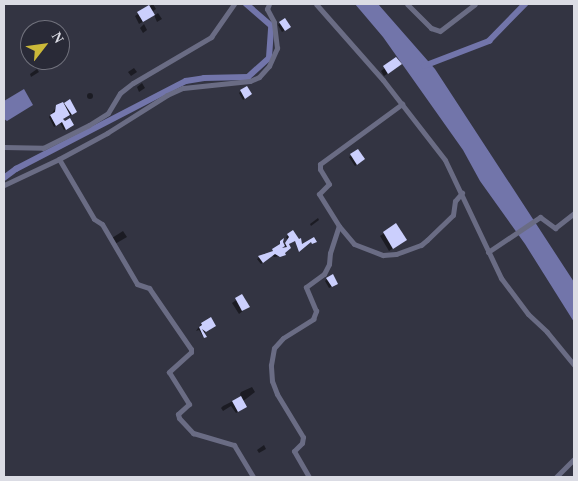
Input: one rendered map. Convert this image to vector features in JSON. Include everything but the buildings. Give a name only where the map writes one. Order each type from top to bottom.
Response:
[{"type":"street","points":[[4,147],[43,148],[89,126],[108,113],[120,93],[133,83],[212,37],[234,4]]},
{"type":"street","points":[[4,185],[59,159],[107,133],[168,95],[183,88],[250,81],[259,77],[269,66],[277,48],[274,22],[267,9],[269,4]]},
{"type":"street","points":[[316,4],[402,104],[445,160],[501,278],[523,307],[574,366]]},
{"type":"street","points":[[407,4],[431,28],[440,30],[475,4]]},
{"type":"street","points":[[402,104],[320,164],[320,169],[329,184],[319,194],[339,226],[354,244],[383,255],[396,254],[421,245],[427,240],[453,215],[455,201],[462,194]]},
{"type":"street","points":[[59,159],[94,218],[102,224],[137,284],[149,288],[191,349],[191,352],[169,372],[189,404],[178,414],[179,418],[193,433],[234,445],[253,477]]},
{"type":"street","points":[[488,252],[540,217],[555,228],[574,213]]},
{"type":"street","points":[[309,477],[294,452],[302,444],[303,437],[277,394],[272,381],[271,365],[274,348],[283,338],[313,319],[316,311],[306,287],[324,274],[329,264],[330,253],[339,226]]},
{"type":"street","points":[[556,477],[574,459]]},
{"type":"water","points":[[355,4],[378,4],[435,69],[574,282],[574,322],[525,244],[480,181],[463,150],[383,37]]},
{"type":"water","points":[[24,89],[33,105],[7,121],[4,119],[4,101]]},
{"type":"waterway","points":[[4,178],[16,169],[186,81],[204,78],[248,77],[269,58],[271,26],[246,4]]},
{"type":"waterway","points":[[424,66],[489,41],[525,4]]}]
